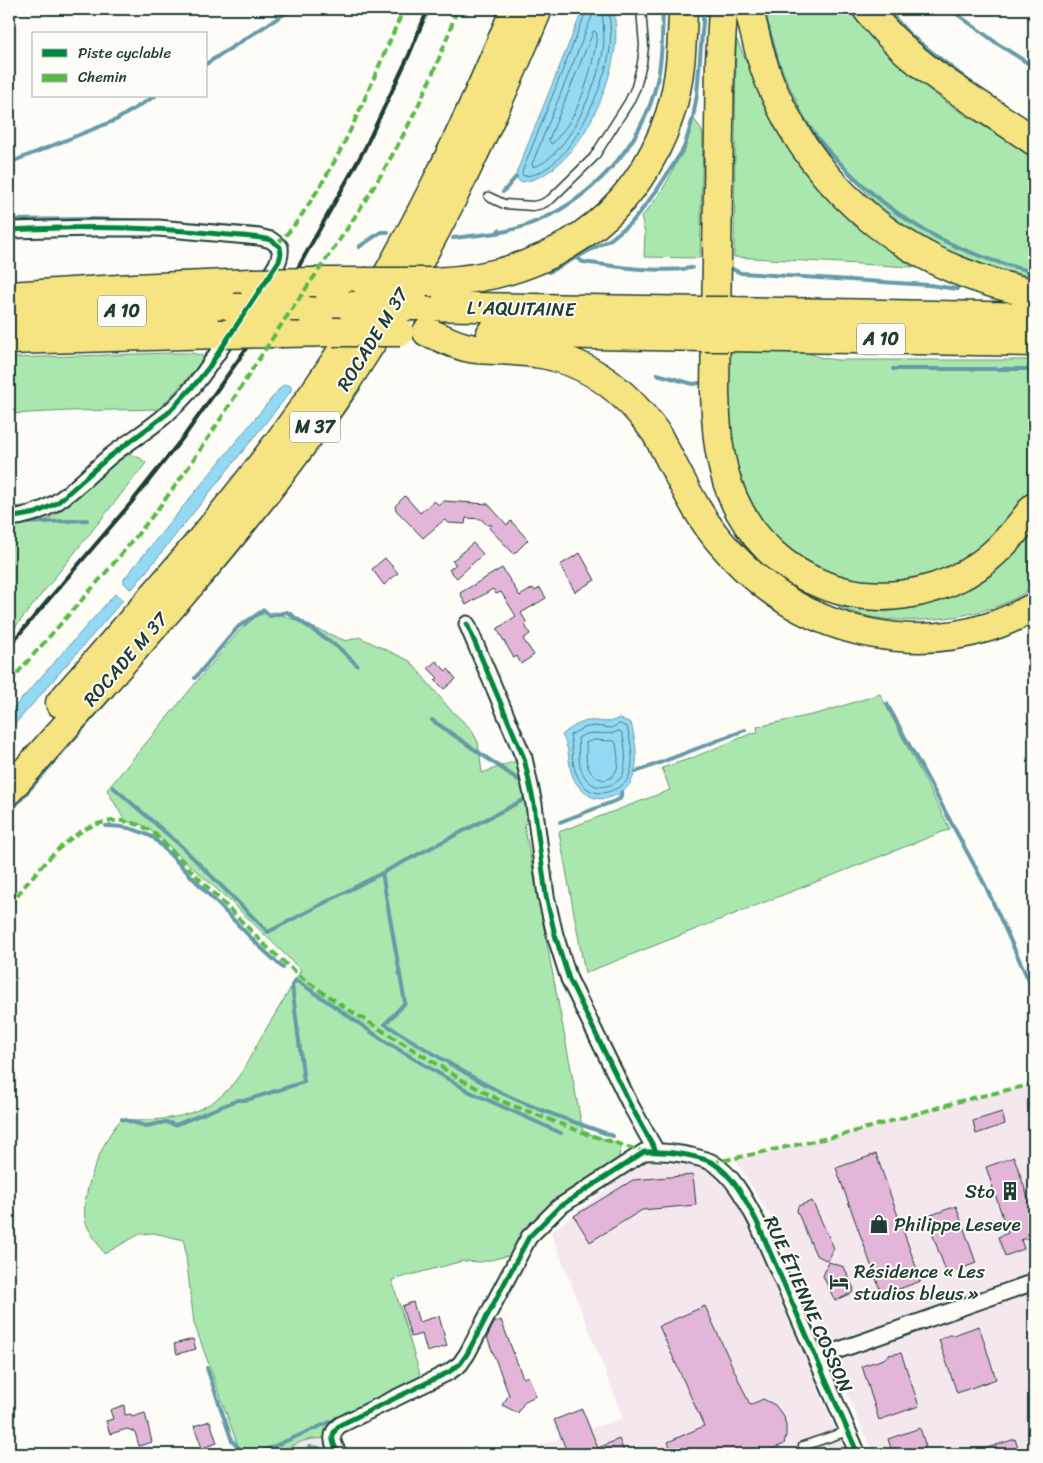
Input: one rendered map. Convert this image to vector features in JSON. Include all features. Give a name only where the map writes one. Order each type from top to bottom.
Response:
[{"type":"highway","name":"ROCADE M 37","points":[[9,762],[207,532],[277,444],[335,360],[390,272],[440,177],[484,84],[515,9]]},
{"type":"highway","name":"ROCADE M 37","points":[[9,790],[246,518],[294,456],[345,384],[409,281],[443,218],[493,116],[538,9]]},
{"type":"highway","points":[[9,296],[251,283],[433,282],[474,279],[534,262],[574,241],[597,224],[618,204],[651,157],[670,114],[680,69],[684,9]]},
{"type":"highway","points":[[723,9],[720,61],[716,427],[720,457],[729,488],[751,530],[764,546],[780,560],[802,575],[825,586],[849,593],[893,596],[931,589],[968,572],[1000,548],[1034,507]]},
{"type":"highway","points":[[749,9],[762,60],[782,109],[815,161],[844,196],[861,212],[890,234],[929,258],[968,276],[1034,293]]},
{"type":"highway","points":[[867,9],[892,38],[914,58],[1034,141]]},
{"type":"highway","name":"L'AQUITAINE","points":[[9,315],[234,308],[416,306],[1034,342]]},
{"type":"highway","name":"L'AQUITAINE","points":[[9,340],[1034,317]]},
{"type":"highway","points":[[428,332],[470,348],[516,351],[572,362],[600,376],[618,389],[633,403],[656,433],[705,521],[721,543],[746,569],[766,586],[788,602],[812,615],[861,631],[884,635],[922,637],[962,633],[988,627],[1011,619],[1034,607]]},
{"type":"street","points":[[9,230],[158,228],[271,240],[280,247],[281,254],[279,261],[209,367],[168,413],[109,457],[57,503],[36,513],[9,518]]},
{"type":"street","points":[[339,1454],[332,1438],[336,1428],[340,1425],[449,1372],[460,1364],[472,1346],[529,1238],[559,1208],[644,1152],[656,1151],[626,1097],[569,979],[555,935],[542,875],[534,804],[524,758],[467,624]]},
{"type":"street","name":"RUE ÉTIENNE COSSON","points":[[656,1151],[672,1152],[712,1163],[723,1172],[745,1199],[757,1222],[858,1454]]},
{"type":"street","points":[[816,1358],[1034,1282]]},
{"type":"lane","points":[[489,197],[504,204],[533,206],[542,204],[551,199],[594,157],[629,102],[636,87],[644,46],[641,9]]},
{"type":"lane","points":[[803,1446],[848,1431]]},
{"type":"shaded area","points":[[1034,1084],[1034,1454],[873,1454],[770,1216],[735,1159],[846,1134],[964,1100]]},
{"type":"shaded area","points":[[644,1161],[704,1166],[734,1192],[846,1454],[512,1454],[623,1418],[551,1232]]},
{"type":"shaded area","points":[[332,1438],[339,1454],[273,1454],[303,1441]]},
{"type":"green space","points":[[763,9],[848,9],[873,40],[920,83],[970,118],[1034,158],[1034,277],[989,267],[943,248],[904,225],[873,200],[841,166],[807,123],[786,79],[771,41]]},
{"type":"green space","points":[[736,38],[757,83],[800,160],[816,184],[854,222],[913,267],[734,257]]},
{"type":"green space","points":[[693,118],[703,135],[700,258],[644,257],[645,233],[641,217],[659,195],[673,171]]},
{"type":"green space","points":[[722,350],[806,352],[822,358],[837,360],[1034,360],[1034,498],[948,576],[870,590],[790,561],[734,486]]},
{"type":"green space","points":[[192,353],[207,357],[159,409],[9,414],[9,358]]},
{"type":"green space","points":[[129,454],[140,458],[146,463],[9,635],[9,522],[46,520],[57,514],[116,459]]},
{"type":"green space","points":[[1034,532],[1034,587],[992,608],[975,613],[936,619],[897,620],[860,614],[838,607],[887,612],[949,598],[972,588],[994,574]]},
{"type":"green space","points":[[275,612],[346,641],[359,637],[410,661],[448,707],[471,729],[478,742],[482,773],[524,758],[537,820],[524,824],[583,1132],[622,1145],[618,1159],[556,1200],[526,1230],[512,1255],[481,1262],[463,1261],[392,1280],[423,1385],[340,1425],[332,1438],[303,1441],[273,1454],[241,1454],[194,1323],[184,1240],[154,1233],[140,1234],[104,1254],[86,1223],[85,1213],[89,1184],[94,1168],[108,1138],[122,1119],[152,1120],[182,1116],[196,1111],[221,1096],[240,1075],[301,970],[230,901],[154,833],[142,825],[125,821],[107,790],[239,631],[258,615]]},
{"type":"green space","points":[[880,694],[950,829],[585,973],[559,832],[670,790],[662,768],[750,734],[758,733],[757,727],[820,713]]},
{"type":"water","points":[[583,9],[613,9],[614,12],[615,48],[604,92],[584,133],[571,151],[556,166],[539,177],[520,182],[516,177],[517,171]]},
{"type":"water","points":[[285,384],[291,386],[291,391],[133,588],[130,589],[124,583],[124,579]]},
{"type":"water","points":[[115,594],[123,600],[9,731],[9,713]]},
{"type":"water","points":[[619,718],[631,723],[636,757],[636,768],[633,778],[620,793],[608,798],[595,798],[583,791],[573,777],[566,742],[562,735],[582,722],[608,722]]},
{"type":"building","points":[[405,496],[420,513],[434,501],[439,505],[444,501],[488,504],[507,525],[511,521],[528,540],[514,554],[489,528],[492,525],[487,525],[481,519],[466,518],[465,524],[449,523],[444,520],[423,538],[396,510],[395,506]]},
{"type":"building","points":[[473,543],[483,554],[457,578],[449,570],[456,564],[452,561]]},
{"type":"building","points":[[580,553],[595,580],[575,592],[560,565]]},
{"type":"building","points":[[385,558],[398,573],[384,585],[372,569]]},
{"type":"building","points":[[502,568],[520,596],[533,588],[535,591],[540,588],[546,598],[521,613],[527,623],[525,625],[530,634],[523,639],[534,655],[521,664],[517,656],[514,658],[497,629],[516,616],[501,592],[496,594],[493,589],[466,605],[460,593]]},
{"type":"building","points":[[436,661],[446,671],[448,669],[456,679],[444,689],[435,680],[438,678],[428,668]]},
{"type":"building","points":[[1002,1112],[1005,1124],[976,1134],[973,1121]]},
{"type":"building","name":"Philippe Leseve","points":[[876,1154],[921,1281],[882,1295],[836,1168]]},
{"type":"building","name":"Sto","points":[[1014,1157],[1034,1215],[1034,1236],[1021,1240],[1024,1249],[1005,1256],[998,1237],[1008,1233],[986,1167]]},
{"type":"building","points":[[693,1175],[696,1205],[642,1210],[590,1242],[574,1216],[633,1180]]},
{"type":"building","points":[[812,1201],[834,1248],[828,1261],[816,1255],[797,1211],[798,1206]]},
{"type":"building","points":[[956,1206],[976,1263],[947,1274],[926,1217]]},
{"type":"building","name":"Résidence « Les studios bleus »","points":[[829,1262],[844,1267],[854,1289],[852,1293],[835,1301],[823,1276]]},
{"type":"building","points":[[413,1302],[419,1322],[439,1316],[447,1346],[427,1352],[422,1334],[411,1337],[402,1306]]},
{"type":"building","points":[[705,1306],[750,1405],[763,1399],[775,1405],[784,1417],[786,1435],[784,1444],[761,1454],[673,1454],[668,1442],[704,1426],[659,1326]]},
{"type":"building","points":[[501,1320],[523,1378],[528,1376],[536,1396],[525,1401],[518,1413],[502,1405],[509,1395],[487,1337],[494,1323]]},
{"type":"building","points":[[979,1326],[996,1379],[957,1393],[939,1340]]},
{"type":"building","points":[[193,1339],[196,1349],[177,1354],[174,1344]]},
{"type":"building","points":[[901,1353],[919,1406],[879,1420],[862,1366],[884,1359],[888,1355]]},
{"type":"building","points":[[124,1405],[125,1415],[131,1414],[132,1417],[145,1413],[152,1442],[139,1446],[135,1432],[127,1429],[110,1434],[106,1421],[113,1419],[110,1410]]},
{"type":"building","points":[[582,1409],[598,1448],[619,1439],[625,1454],[568,1454],[554,1420]]},
{"type":"building","points":[[210,1421],[217,1443],[202,1448],[194,1426]]},
{"type":"building","points":[[920,1428],[926,1447],[906,1454],[893,1454],[888,1439]]},
{"type":"building","points":[[1015,1439],[1020,1454],[976,1454],[975,1452]]},
{"type":"waterway","points":[[208,63],[292,9]]},
{"type":"waterway","points":[[497,233],[527,225],[550,215],[571,202],[592,187],[626,149],[640,128],[650,105],[657,81],[661,54],[663,9]]},
{"type":"waterway","points":[[549,272],[611,239],[633,221],[657,190],[684,148],[693,118],[697,94],[704,9]]},
{"type":"waterway","points":[[763,9],[781,74]]},
{"type":"waterway","points":[[887,9],[909,34],[975,86]]},
{"type":"waterway","points":[[950,9],[998,44],[1034,67]]},
{"type":"waterway","points":[[9,163],[116,120],[152,98]]},
{"type":"waterway","points":[[797,107],[813,132],[837,160],[865,187],[908,221],[955,246],[1006,265],[1034,272]]},
{"type":"waterway","points":[[503,192],[516,177]]},
{"type":"waterway","points":[[9,220],[87,219],[156,221]]},
{"type":"waterway","points":[[173,222],[258,229]]},
{"type":"waterway","points":[[453,238],[497,233],[499,230]]},
{"type":"waterway","points":[[359,247],[381,232],[388,232]]},
{"type":"waterway","points":[[577,258],[583,262],[637,269],[692,268]]},
{"type":"waterway","points":[[728,265],[728,267],[741,273],[929,285],[957,289]]},
{"type":"waterway","points":[[893,369],[1034,369]]},
{"type":"waterway","points":[[657,374],[693,384],[700,383]]},
{"type":"waterway","points":[[210,583],[287,488],[359,389]]},
{"type":"waterway","points":[[1024,500],[1034,486]]},
{"type":"waterway","points":[[9,509],[28,507]]},
{"type":"waterway","points":[[24,523],[87,520]]},
{"type":"waterway","points":[[195,678],[238,627],[264,610],[270,616],[287,612],[339,648],[357,665]]},
{"type":"waterway","points":[[9,813],[113,694]]},
{"type":"waterway","points":[[887,704],[985,885],[1034,992]]},
{"type":"waterway","points":[[432,720],[523,783]]},
{"type":"waterway","points":[[636,772],[745,730]]},
{"type":"waterway","points":[[113,787],[180,845],[268,932],[527,798]]},
{"type":"waterway","points":[[560,822],[620,799],[622,792]]},
{"type":"waterway","points":[[106,826],[131,829],[154,838],[257,944],[283,968]]},
{"type":"waterway","points":[[382,873],[405,1003],[385,1024],[500,1092],[542,1110],[613,1136]]},
{"type":"waterway","points":[[122,1119],[146,1126],[166,1122],[175,1125],[238,1100],[247,1100],[304,1082],[292,985],[296,980],[386,1042],[470,1092],[561,1133]]},
{"type":"waterway","points":[[207,1368],[232,1441],[245,1454]]},
{"type":"waterway","points":[[256,1454],[339,1418]]},
{"type":"waterway","points":[[309,1447],[319,1448],[327,1454]]},
{"type":"waterway","points":[[292,1454],[302,1450]]},
{"type":"railway","points":[[9,646],[131,503],[185,435],[239,359],[290,282],[364,150],[409,55],[428,9]]},
{"type":"marked path","points":[[277,244],[304,211],[339,153],[362,106],[404,9]]},
{"type":"marked path","points":[[9,683],[142,529],[178,482],[211,434],[274,336],[354,218],[391,157],[439,60],[457,9]]},
{"type":"marked path","points":[[9,905],[54,853],[71,838],[90,827],[110,821],[131,823],[154,833],[267,947],[301,977],[341,1005],[462,1080],[501,1101],[584,1133],[644,1152]]},
{"type":"marked path","points":[[712,1163],[846,1134],[964,1100],[1034,1084]]},
{"type":"cycle path","points":[[9,230],[114,228],[192,231],[271,240],[280,247],[281,254],[279,261],[209,367],[168,413],[109,457],[57,503],[36,513],[9,518]]},
{"type":"cycle path","points":[[467,624],[524,758],[534,804],[546,896],[555,935],[569,979],[631,1106],[656,1151]]},
{"type":"cycle path","points":[[339,1454],[333,1435],[340,1425],[449,1372],[460,1364],[529,1237],[559,1207],[644,1152],[666,1152],[700,1158],[720,1168],[739,1190],[757,1222],[858,1454]]},
{"type":"place","name":"Sto","points":[[1010,1191]]},
{"type":"place","name":"Philippe Leseve","points":[[879,1224]]},
{"type":"place","name":"Résidence « Les studios bleus »","points":[[839,1282]]}]
